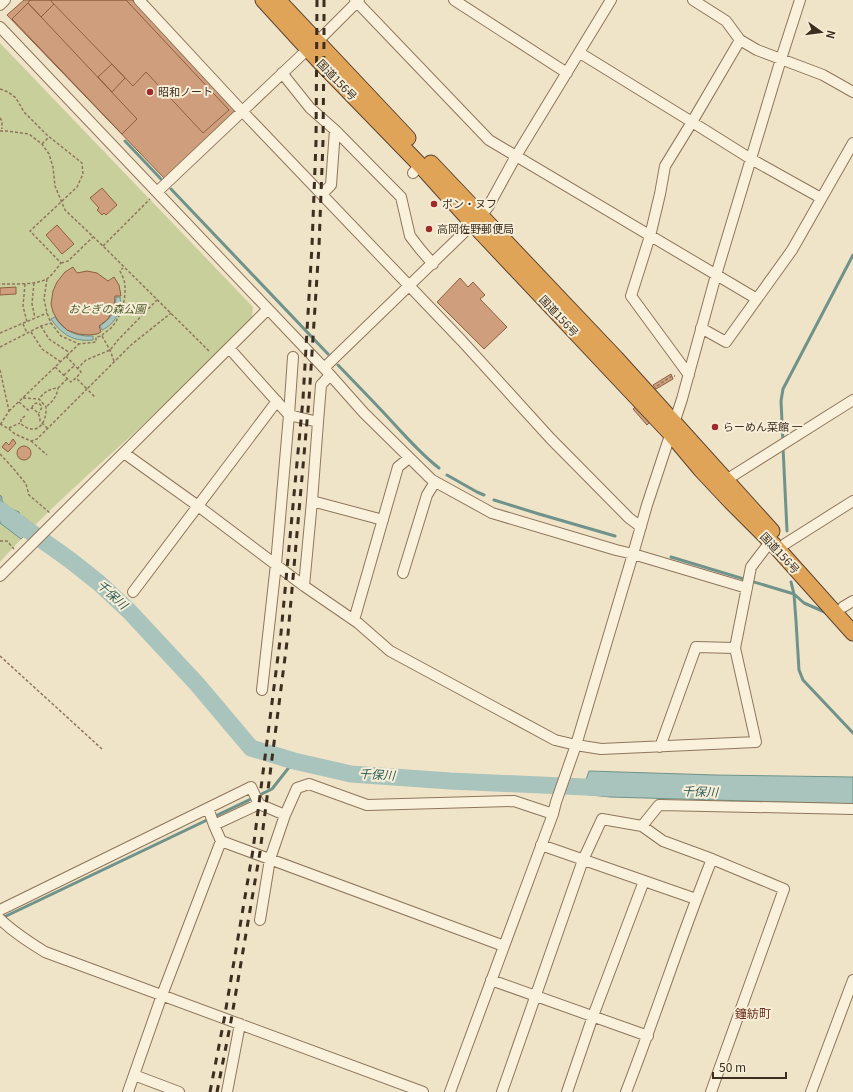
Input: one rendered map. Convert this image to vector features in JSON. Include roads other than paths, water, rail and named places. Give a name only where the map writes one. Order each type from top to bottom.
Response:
[{"type":"highway","name":"国道156号","points":[[264,0],[313,46],[672,428],[726,480],[785,544],[850,608]]},
{"type":"highway","name":"国道156号","points":[[278,0],[313,46],[416,169],[477,220]]},
{"type":"highway","name":"国道156号","points":[[672,428],[701,470],[770,542],[853,633]]},
{"type":"street","points":[[0,5],[6,0]]},
{"type":"street","points":[[139,0],[242,111],[322,194],[375,245],[550,438],[629,518],[641,527]]},
{"type":"street","points":[[454,0],[567,73]]},
{"type":"street","points":[[304,586],[321,385],[327,372],[410,285],[468,230],[488,207],[516,156],[611,0]]},
{"type":"street","points":[[693,0],[726,22],[740,40],[757,50],[823,74],[853,92]]},
{"type":"street","points":[[450,1092],[553,814],[576,745],[641,527],[646,505],[689,376],[716,275],[800,0]]},
{"type":"street","points":[[157,192],[282,73],[313,46],[357,1],[489,140],[757,299]]},
{"type":"street","points":[[0,27],[268,309],[364,413],[432,480],[492,512],[747,588]]},
{"type":"street","points":[[689,376],[631,296],[650,236],[665,166],[740,40]]},
{"type":"street","points":[[580,53],[751,159],[821,198]]},
{"type":"street","points":[[282,73],[310,108],[335,130],[401,197],[404,217],[410,236],[433,264]]},
{"type":"street","points":[[322,194],[331,185],[335,130]]},
{"type":"street","points":[[701,328],[726,342],[792,250],[853,143]]},
{"type":"street","points":[[0,576],[268,309]]},
{"type":"street","points":[[229,348],[289,415],[318,422]]},
{"type":"street","points":[[262,690],[276,564],[293,357]]},
{"type":"street","points":[[726,480],[853,400]]},
{"type":"street","points":[[133,592],[277,401]]},
{"type":"street","points":[[124,453],[198,506],[304,586],[354,620],[390,651],[555,740],[576,745],[600,748],[660,747],[756,742],[735,648],[751,567],[770,542]]},
{"type":"street","points":[[354,620],[398,467],[409,458]]},
{"type":"street","points":[[403,573],[427,495],[435,482]]},
{"type":"street","points":[[312,501],[383,520]]},
{"type":"street","points":[[785,544],[853,501]]},
{"type":"street","points":[[660,747],[696,647],[735,648]]},
{"type":"street","points":[[260,920],[270,859],[285,815],[297,788],[309,784],[367,805],[514,801],[553,814]]},
{"type":"street","points":[[0,910],[251,787],[259,804],[285,815]]},
{"type":"street","points":[[214,824],[259,804]]},
{"type":"street","points":[[642,826],[659,805],[853,809]]},
{"type":"street","points":[[128,1092],[162,996],[221,841],[208,808]]},
{"type":"street","points":[[502,1092],[583,860],[602,819],[642,826],[662,841],[712,859],[784,889],[711,1092]]},
{"type":"street","points":[[221,841],[504,946]]},
{"type":"street","points":[[541,845],[696,899]]},
{"type":"street","points":[[626,1092],[648,1036],[696,899],[712,859]]},
{"type":"street","points":[[566,1092],[644,881]]},
{"type":"street","points":[[3,924],[44,952],[424,1092]]},
{"type":"street","points":[[491,980],[648,1036]]},
{"type":"street","points":[[811,1092],[853,980]]},
{"type":"street","points":[[227,1092],[240,1024]]},
{"type":"street","points":[[134,1075],[179,1092]]},
{"type":"water","points":[[116,297],[120,297],[121,302],[119,312],[114,321],[102,330],[100,326],[112,314],[115,307]]},
{"type":"water","points":[[55,317],[66,329],[76,334],[93,336],[93,340],[80,340],[64,333],[51,319]]},
{"type":"water","points":[[0,495],[4,503],[19,512],[20,517],[24,517],[34,526],[21,539],[0,523]]},
{"type":"water","points":[[589,771],[853,777],[853,804],[610,797],[581,794]]},
{"type":"waterway","points":[[125,141],[161,179]]},
{"type":"waterway","points":[[171,189],[328,354]]},
{"type":"waterway","points":[[783,442],[781,401],[783,389],[853,255]]},
{"type":"waterway","points":[[338,365],[416,448],[439,468]]},
{"type":"waterway","points":[[783,447],[787,531]]},
{"type":"waterway","points":[[447,475],[484,495]]},
{"type":"waterway","points":[[494,500],[615,536]]},
{"type":"waterway","name":"千保川","points":[[0,510],[70,560],[99,583],[129,611],[197,684],[251,748],[294,761],[351,774],[450,781],[607,788]]},
{"type":"waterway","points":[[671,557],[794,594],[804,603],[827,613]]},
{"type":"waterway","points":[[791,582],[794,594],[799,670],[803,680],[853,733]]},
{"type":"waterway","points":[[2,918],[272,789],[294,761]]},
{"type":"railway","points":[[210,1092],[253,850],[281,633],[303,399],[312,246],[316,142],[317,0]]},
{"type":"railway","points":[[217,1092],[231,1021],[260,852],[288,634],[309,399],[319,246],[323,141],[324,0]]},
{"type":"place","name":"昭和ノート","points":[[150,92]]},
{"type":"place","name":"ポン・ヌフ","points":[[434,204]]},
{"type":"place","name":"高岡佐野郵便局","points":[[429,229]]},
{"type":"place","name":"らーめん菜館 一","points":[[715,427]]},
{"type":"district","name":"鐘紡町","points":[[753,1014]]},
{"type":"park label","name":"おとぎの森公園","points":[[107,309]]}]
